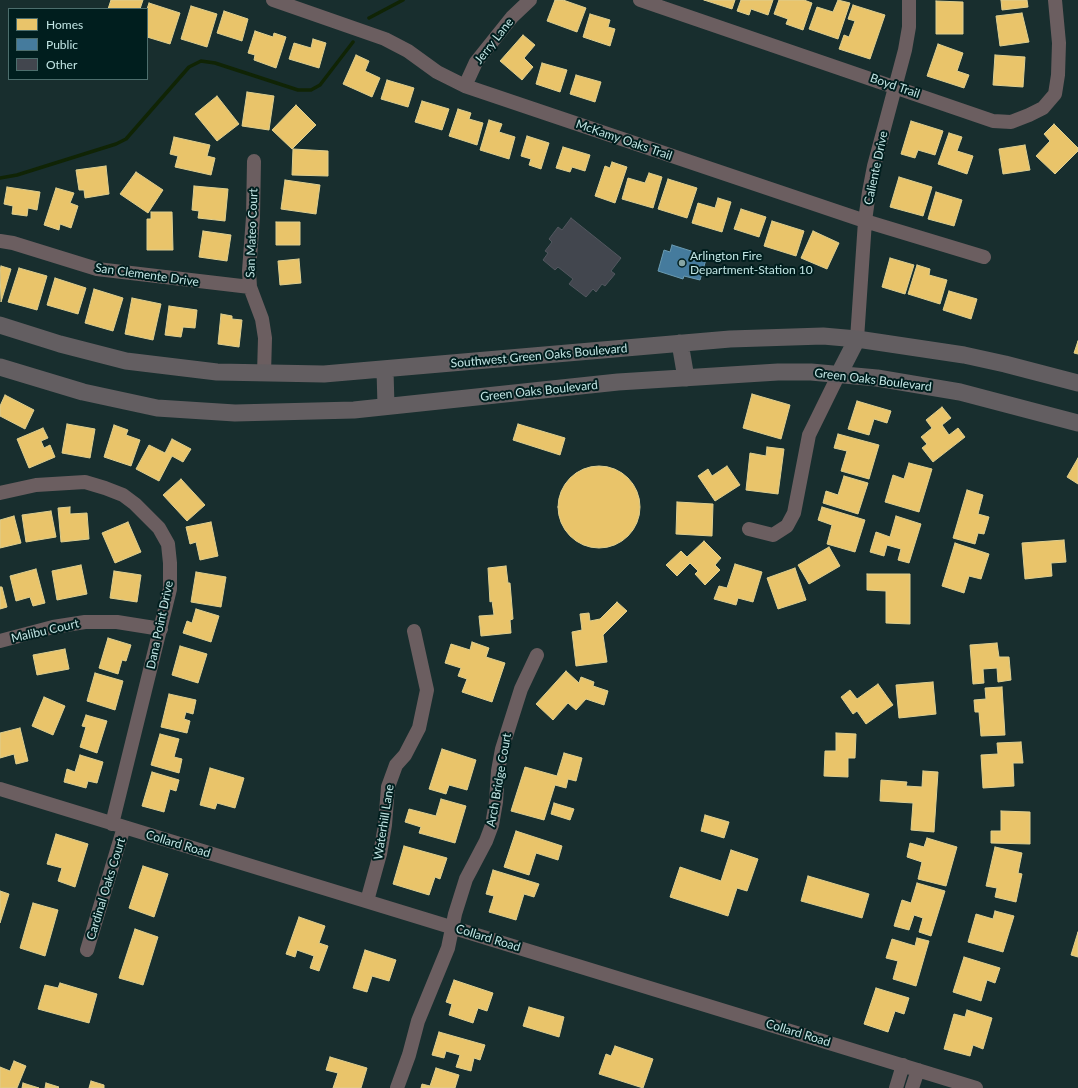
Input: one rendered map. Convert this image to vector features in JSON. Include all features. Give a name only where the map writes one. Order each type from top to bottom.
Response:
[{"type":"main road","name":"Southwest Green Oaks Boulevard","points":[[0,325],[60,344],[126,361],[217,372],[324,374],[385,370],[586,350],[730,338],[823,336],[857,338],[964,355],[1078,383]]},
{"type":"main road","points":[[839,374],[857,338]]},
{"type":"main road","points":[[680,343],[686,378]]},
{"type":"main road","name":"Green Oaks Boulevard","points":[[0,367],[83,392],[157,408],[236,413],[354,410],[580,388],[618,382],[778,372],[839,374],[960,392],[1078,423]]},
{"type":"main road","points":[[385,370],[386,406]]},
{"type":"street","name":"McKamy Oaks Trail","points":[[273,0],[385,39],[408,51],[437,72],[465,86],[865,221],[984,256]]},
{"type":"street","name":"Jerry Lane","points":[[465,86],[476,62],[512,17],[530,0]]},
{"type":"street","name":"Boyd Trail","points":[[640,0],[895,86],[993,121],[1011,122],[1043,108],[1054,94],[1058,75],[1059,43],[1056,0]]},
{"type":"street","name":"Caliente Drive","points":[[857,338],[865,221],[874,166],[909,27],[909,0]]},
{"type":"street","name":"San Mateo Court","points":[[254,161],[253,217],[249,271],[250,287],[262,319],[265,338],[264,374]]},
{"type":"street","name":"San Clemente Drive","points":[[0,241],[13,243],[97,269],[250,287]]},
{"type":"street","points":[[749,529],[773,535],[787,526],[794,513],[809,435],[839,374]]},
{"type":"street","name":"Dana Point Drive","points":[[0,493],[36,485],[85,482],[123,495],[135,504],[159,528],[168,544],[170,589],[118,825]]},
{"type":"street","name":"Malibu Court","points":[[0,641],[53,627],[85,622],[117,622],[161,630]]},
{"type":"street","name":"Waterhill Lane","points":[[367,902],[383,839],[388,787],[396,765],[405,755],[419,728],[427,690],[414,631]]},
{"type":"street","name":"Arch Bridge Court","points":[[397,1088],[409,1055],[418,1021],[448,948],[466,879],[486,841],[492,825],[502,749],[521,689],[537,655]]},
{"type":"street","name":"Collard Road","points":[[0,789],[976,1088]]},
{"type":"street","name":"Cardinal Oaks Court","points":[[87,950],[118,825]]},
{"type":"street","points":[[896,1088],[903,1065]]},
{"type":"street","points":[[912,1088],[918,1070]]},
{"type":"building: Homes","points":[[111,0],[143,0],[140,8],[108,8]]},
{"type":"building: Homes","points":[[555,0],[563,0],[586,8],[577,32],[547,21]]},
{"type":"building: Homes","points":[[704,0],[735,0],[732,9]]},
{"type":"building: Homes","points":[[741,0],[773,0],[768,15],[751,9],[749,15],[737,11]]},
{"type":"building: Homes","points":[[779,0],[804,0],[812,3],[803,30],[786,24],[788,19],[774,14]]},
{"type":"building: Homes","points":[[838,0],[850,3],[838,39],[809,29],[817,7],[833,12]]},
{"type":"building: Homes","points":[[1001,0],[1027,0],[1028,7],[1002,10]]},
{"type":"building: Homes","points":[[936,1],[963,2],[963,34],[936,34]]},
{"type":"building: Homes","points":[[149,3],[180,13],[170,44],[148,37],[147,8]]},
{"type":"building: Homes","points":[[853,5],[885,15],[870,59],[839,49],[844,35],[849,37],[855,21],[848,19]]},
{"type":"building: Homes","points":[[191,6],[217,14],[207,47],[181,39]]},
{"type":"building: Homes","points":[[224,11],[248,19],[242,41],[217,33]]},
{"type":"building: Homes","points":[[1022,13],[1029,42],[1000,46],[996,16]]},
{"type":"building: Homes","points":[[590,14],[610,20],[608,27],[615,29],[610,46],[583,37]]},
{"type":"building: Homes","points":[[255,31],[273,37],[274,33],[286,37],[276,68],[254,60],[255,55],[248,53]]},
{"type":"building: Homes","points":[[523,35],[535,45],[524,58],[533,67],[522,80],[500,61]]},
{"type":"building: Homes","points":[[313,39],[326,43],[319,68],[289,59],[294,43],[311,48]]},
{"type":"building: Homes","points":[[938,44],[963,53],[957,71],[969,75],[964,88],[927,76]]},
{"type":"building: Homes","points":[[356,55],[369,61],[365,71],[380,78],[372,97],[343,84]]},
{"type":"building: Homes","points":[[995,55],[1025,57],[1023,87],[993,85]]},
{"type":"building: Homes","points":[[542,63],[567,70],[560,92],[536,84]]},
{"type":"building: Homes","points":[[576,75],[601,82],[595,102],[570,94]]},
{"type":"building: Homes","points":[[387,80],[414,88],[408,107],[381,99]]},
{"type":"building: Homes","points":[[247,92],[274,96],[269,130],[242,126]]},
{"type":"building: Homes","points":[[217,96],[239,124],[217,141],[195,114]]},
{"type":"building: Homes","points":[[422,101],[449,109],[442,130],[415,122]]},
{"type":"building: Homes","points":[[296,105],[316,125],[292,149],[272,130]]},
{"type":"building: Homes","points":[[458,109],[471,113],[469,119],[483,123],[477,145],[449,136]]},
{"type":"building: Homes","points":[[489,120],[502,124],[499,132],[515,137],[509,159],[480,150]]},
{"type":"building: Homes","points":[[911,121],[943,131],[935,155],[918,150],[915,158],[901,154]]},
{"type":"building: Homes","points":[[1054,124],[1078,148],[1078,151],[1055,174],[1036,156],[1050,141],[1044,134]]},
{"type":"building: Homes","points":[[949,133],[962,137],[957,151],[973,156],[967,174],[938,164]]},
{"type":"building: Homes","points":[[527,136],[549,143],[541,169],[529,165],[531,159],[521,156]]},
{"type":"building: Homes","points":[[174,137],[210,145],[207,156],[215,158],[211,175],[175,167],[178,156],[170,154]]},
{"type":"building: Homes","points":[[1025,145],[1030,170],[1003,174],[999,149]]},
{"type":"building: Homes","points":[[563,147],[590,155],[585,171],[572,167],[570,172],[556,168]]},
{"type":"building: Homes","points":[[293,149],[328,151],[328,176],[292,175]]},
{"type":"building: Homes","points":[[612,162],[627,167],[615,203],[595,196],[605,166],[610,168]]},
{"type":"building: Homes","points":[[106,166],[109,194],[85,198],[84,190],[79,190],[76,170]]},
{"type":"building: Homes","points":[[136,172],[163,190],[148,213],[120,194]]},
{"type":"building: Homes","points":[[649,173],[662,177],[653,208],[622,199],[628,178],[645,183]]},
{"type":"building: Homes","points":[[899,177],[932,187],[923,216],[890,207]]},
{"type":"building: Homes","points":[[668,179],[697,188],[687,218],[658,209]]},
{"type":"building: Homes","points":[[285,180],[320,185],[316,214],[281,209]]},
{"type":"building: Homes","points":[[194,186],[228,189],[225,221],[198,218],[199,211],[192,210]]},
{"type":"building: Homes","points":[[7,187],[40,192],[37,210],[28,208],[27,216],[12,214],[13,206],[4,204]]},
{"type":"building: Homes","points":[[56,188],[74,193],[70,203],[78,206],[71,228],[60,224],[59,230],[44,225]]},
{"type":"building: Homes","points":[[936,192],[962,200],[954,226],[928,219]]},
{"type":"building: Homes","points":[[718,198],[731,202],[722,232],[692,223],[698,203],[715,208]]},
{"type":"building: Homes","points":[[741,209],[766,217],[759,237],[734,229]]},
{"type":"building: Homes","points":[[151,212],[172,212],[173,250],[147,250],[147,219],[151,219]]},
{"type":"building: Homes","points":[[772,221],[804,231],[796,256],[764,246]]},
{"type":"building: Homes","points":[[276,222],[300,222],[300,245],[276,245]]},
{"type":"building: Homes","points":[[203,231],[231,235],[227,261],[199,257]]},
{"type":"building: Homes","points":[[813,231],[839,243],[827,269],[801,258]]},
{"type":"building: Homes","points":[[890,258],[914,265],[905,294],[882,287]]},
{"type":"building: Homes","points":[[299,259],[301,283],[280,285],[278,261]]},
{"type":"building: Homes","points":[[917,265],[930,269],[929,275],[947,280],[940,304],[908,294]]},
{"type":"building: Homes","points":[[1,266],[11,269],[1,302],[0,270]]},
{"type":"building: Homes","points":[[19,268],[47,276],[37,310],[8,302]]},
{"type":"building: Homes","points":[[55,278],[86,288],[78,314],[47,305]]},
{"type":"building: Homes","points":[[94,289],[123,298],[113,331],[85,323]]},
{"type":"building: Homes","points":[[949,291],[977,299],[971,319],[943,310]]},
{"type":"building: Homes","points":[[132,298],[161,304],[153,340],[125,334]]},
{"type":"building: Homes","points":[[169,306],[197,310],[195,328],[183,327],[181,337],[165,335]]},
{"type":"building: Homes","points":[[221,314],[232,316],[232,319],[242,320],[239,347],[218,344]]},
{"type":"building: Homes","points":[[1078,341],[1078,354],[1074,353]]},
{"type":"building: Homes","points":[[752,394],[790,405],[781,439],[743,428]]},
{"type":"building: Homes","points":[[5,395],[34,410],[25,429],[0,416],[0,406]]},
{"type":"building: Homes","points":[[857,401],[891,411],[887,423],[874,419],[869,435],[848,429]]},
{"type":"building: Homes","points":[[942,407],[951,418],[942,425],[949,435],[958,428],[965,437],[933,462],[922,448],[927,444],[921,437],[932,428],[926,420]]},
{"type":"building: Homes","points":[[67,424],[95,429],[90,458],[62,453]]},
{"type":"building: Homes","points":[[518,424],[565,438],[560,455],[513,440]]},
{"type":"building: Homes","points":[[114,425],[128,430],[126,435],[140,440],[131,466],[104,457]]},
{"type":"building: Homes","points":[[43,428],[48,438],[41,441],[44,448],[50,445],[55,457],[29,468],[17,439]]},
{"type":"building: Homes","points":[[838,434],[879,445],[869,479],[841,471],[847,451],[834,448]]},
{"type":"building: Homes","points":[[172,439],[191,449],[183,462],[172,456],[159,481],[136,469],[149,445],[165,453]]},
{"type":"building: Homes","points":[[767,447],[784,449],[778,494],[746,490],[750,453],[766,456]]},
{"type":"building: Homes","points":[[1078,458],[1078,484],[1067,477]]},
{"type":"building: Homes","points":[[909,463],[932,469],[919,512],[885,502],[893,475],[904,479]]},
{"type":"building: Homes","points":[[599,466],[615,469],[628,478],[637,491],[640,507],[637,523],[628,536],[615,545],[599,548],[583,545],[570,536],[561,523],[558,507],[561,491],[570,478],[583,469]]},
{"type":"building: Homes","points":[[727,466],[740,485],[715,501],[698,476],[708,469],[712,476]]},
{"type":"building: Homes","points":[[844,476],[868,483],[858,514],[823,503],[826,491],[838,495]]},
{"type":"building: Homes","points":[[181,479],[205,505],[187,521],[163,495]]},
{"type":"building: Homes","points":[[967,490],[983,495],[978,514],[989,517],[984,534],[978,533],[975,544],[953,538]]},
{"type":"building: Homes","points":[[677,502],[713,504],[712,536],[676,534]]},
{"type":"building: Homes","points":[[70,507],[70,514],[87,513],[89,539],[61,542],[58,508]]},
{"type":"building: Homes","points":[[822,507],[865,520],[855,552],[827,544],[832,525],[818,520]]},
{"type":"building: Homes","points":[[51,511],[56,537],[26,542],[22,515]]},
{"type":"building: Homes","points":[[14,516],[21,543],[0,548],[0,520]]},
{"type":"building: Homes","points":[[896,516],[921,524],[909,563],[898,560],[901,549],[887,545],[884,556],[870,552],[876,532],[890,537]]},
{"type":"building: Homes","points":[[128,522],[141,552],[115,563],[102,533]]},
{"type":"building: Homes","points":[[211,522],[218,556],[200,560],[196,542],[190,544],[186,527]]},
{"type":"building: Homes","points":[[1064,540],[1066,562],[1051,563],[1052,576],[1025,579],[1022,543]]},
{"type":"building: Homes","points":[[704,541],[721,558],[715,565],[720,570],[705,585],[695,574],[698,571],[690,563],[677,576],[666,565],[681,551],[687,557]]},
{"type":"building: Homes","points":[[955,543],[989,554],[981,579],[969,576],[964,593],[942,586]]},
{"type":"building: Homes","points":[[829,547],[840,566],[809,584],[798,565]]},
{"type":"building: Homes","points":[[735,564],[762,572],[753,602],[738,598],[736,605],[714,599],[719,586],[727,588]]},
{"type":"building: Homes","points":[[81,565],[87,594],[57,600],[52,571]]},
{"type":"building: Homes","points":[[506,566],[508,583],[510,583],[513,619],[510,620],[511,633],[481,636],[479,616],[494,615],[492,601],[490,602],[488,568]]},
{"type":"building: Homes","points":[[795,568],[806,600],[778,609],[767,578]]},
{"type":"building: Homes","points":[[36,569],[45,603],[33,606],[30,597],[16,601],[10,576]]},
{"type":"building: Homes","points":[[114,571],[141,575],[137,602],[110,598]]},
{"type":"building: Homes","points":[[196,572],[226,577],[221,607],[191,602]]},
{"type":"building: Homes","points":[[867,574],[910,574],[910,624],[886,623],[886,591],[867,590]]},
{"type":"building: Homes","points":[[0,587],[2,587],[7,607],[0,609]]},
{"type":"building: Homes","points":[[617,602],[627,611],[603,635],[607,662],[576,666],[572,632],[582,630],[580,614],[589,613],[590,621],[600,619]]},
{"type":"building: Homes","points":[[196,609],[219,616],[211,642],[183,633],[187,621],[192,623]]},
{"type":"building: Homes","points":[[108,638],[131,645],[126,661],[122,660],[118,674],[99,668]]},
{"type":"building: Homes","points":[[472,642],[489,648],[486,657],[505,663],[492,702],[462,692],[467,679],[458,676],[461,668],[445,663],[451,644],[470,650]]},
{"type":"building: Homes","points":[[997,643],[999,657],[1009,657],[1011,680],[998,682],[997,668],[983,669],[984,683],[973,684],[970,645]]},
{"type":"building: Homes","points":[[180,646],[207,654],[198,683],[172,675]]},
{"type":"building: Homes","points":[[65,649],[69,669],[37,675],[33,655]]},
{"type":"building: Homes","points":[[566,671],[579,683],[581,677],[594,682],[593,686],[608,691],[604,705],[586,699],[576,710],[568,703],[553,720],[536,704]]},
{"type":"building: Homes","points":[[95,673],[123,681],[115,710],[87,701]]},
{"type":"building: Homes","points":[[933,682],[936,714],[899,718],[896,685]]},
{"type":"building: Homes","points":[[878,684],[893,705],[866,724],[857,711],[853,714],[841,697],[850,690],[857,699]]},
{"type":"building: Homes","points":[[1002,687],[1005,735],[981,736],[979,712],[975,712],[974,700],[986,699],[985,688]]},
{"type":"building: Homes","points":[[169,694],[196,700],[193,714],[186,712],[184,719],[190,721],[187,733],[161,727]]},
{"type":"building: Homes","points":[[44,697],[65,706],[53,735],[32,726]]},
{"type":"building: Homes","points":[[86,715],[107,721],[97,753],[80,747],[86,727],[82,726]]},
{"type":"building: Homes","points":[[20,728],[28,761],[16,764],[14,754],[0,758],[0,733]]},
{"type":"building: Homes","points":[[836,733],[856,734],[855,758],[848,758],[848,777],[824,776],[825,751],[836,751]]},
{"type":"building: Homes","points":[[160,734],[179,739],[174,757],[182,759],[179,773],[151,765]]},
{"type":"building: Homes","points":[[1021,742],[1023,763],[1013,763],[1014,786],[983,788],[981,755],[998,754],[997,743]]},
{"type":"building: Homes","points":[[442,749],[476,760],[467,790],[449,785],[446,794],[429,789]]},
{"type":"building: Homes","points":[[564,753],[582,758],[576,781],[568,779],[566,788],[555,785],[544,820],[511,811],[525,767],[557,776]]},
{"type":"building: Homes","points":[[80,755],[103,762],[97,783],[88,781],[86,788],[64,782],[67,769],[75,772]]},
{"type":"building: Homes","points":[[210,768],[244,778],[235,808],[217,803],[215,809],[200,805]]},
{"type":"building: Homes","points":[[923,771],[938,772],[934,832],[911,830],[913,803],[880,801],[881,780],[907,782],[906,786],[922,787]]},
{"type":"building: Homes","points":[[152,772],[179,780],[176,791],[170,789],[164,812],[142,806]]},
{"type":"building: Homes","points":[[441,799],[466,806],[455,843],[419,833],[421,827],[405,822],[409,809],[436,816]]},
{"type":"building: Homes","points":[[554,803],[574,809],[570,820],[551,814]]},
{"type":"building: Homes","points":[[1001,811],[1030,812],[1030,844],[991,843],[991,831],[1001,831]]},
{"type":"building: Homes","points":[[705,815],[729,822],[724,838],[701,831]]},
{"type":"building: Homes","points":[[516,831],[562,846],[558,860],[536,853],[529,875],[504,867]]},
{"type":"building: Homes","points":[[56,834],[88,844],[75,887],[58,881],[62,868],[47,864]]},
{"type":"building: Homes","points":[[927,838],[957,847],[946,886],[918,879],[922,862],[907,857],[910,843],[924,847]]},
{"type":"building: Homes","points":[[404,846],[447,858],[440,879],[435,877],[429,895],[393,884]]},
{"type":"building: Homes","points":[[995,847],[1022,853],[1018,873],[1022,874],[1016,902],[995,897],[997,888],[986,886]]},
{"type":"building: Homes","points":[[731,850],[758,859],[747,891],[737,888],[728,916],[670,897],[680,867],[721,881]]},
{"type":"building: Homes","points":[[143,866],[168,874],[154,917],[129,908]]},
{"type":"building: Homes","points":[[493,870],[539,884],[534,897],[524,894],[516,920],[489,912],[494,896],[486,894]]},
{"type":"building: Homes","points":[[808,876],[869,894],[862,918],[801,901]]},
{"type":"building: Homes","points":[[917,883],[945,891],[931,936],[919,932],[923,918],[914,915],[909,930],[894,926],[902,900],[911,903]]},
{"type":"building: Homes","points":[[0,891],[9,894],[0,923]]},
{"type":"building: Homes","points":[[33,903],[58,910],[45,956],[20,948]]},
{"type":"building: Homes","points":[[995,911],[1014,916],[1003,952],[968,942],[976,914],[993,919]]},
{"type":"building: Homes","points":[[299,917],[325,926],[319,943],[328,946],[319,971],[310,968],[314,956],[297,950],[295,957],[286,954]]},
{"type":"building: Homes","points":[[135,929],[158,937],[143,985],[119,978]]},
{"type":"building: Homes","points":[[1078,932],[1078,957],[1071,955]]},
{"type":"building: Homes","points":[[917,938],[929,941],[916,986],[893,979],[898,961],[886,958],[892,939],[915,946]]},
{"type":"building: Homes","points":[[365,950],[396,960],[389,981],[372,976],[367,992],[353,988]]},
{"type":"building: Homes","points":[[964,957],[1000,968],[995,983],[987,980],[981,1001],[953,992]]},
{"type":"building: Homes","points":[[454,980],[493,993],[487,1011],[478,1008],[473,1023],[449,1015],[452,1004],[446,1002]]},
{"type":"building: Homes","points":[[60,983],[97,994],[89,1023],[38,1009],[45,985],[58,988]]},
{"type":"building: Homes","points":[[876,988],[909,998],[904,1014],[895,1011],[888,1032],[864,1024]]},
{"type":"building: Homes","points":[[529,1007],[564,1017],[559,1037],[523,1026]]},
{"type":"building: Homes","points":[[967,1010],[992,1018],[983,1049],[973,1045],[970,1056],[944,1049],[954,1014],[965,1017]]},
{"type":"building: Homes","points":[[439,1032],[485,1045],[480,1060],[474,1058],[471,1071],[456,1067],[460,1055],[446,1051],[444,1058],[432,1055]]},
{"type":"building: Homes","points":[[615,1046],[653,1059],[643,1088],[599,1074],[606,1054],[611,1056]]},
{"type":"building: Homes","points":[[330,1057],[367,1068],[361,1088],[333,1088],[338,1073],[326,1070]]},
{"type":"building: Homes","points":[[14,1061],[26,1066],[17,1088],[0,1088],[0,1067],[10,1071]]},
{"type":"building: Homes","points":[[436,1068],[459,1075],[455,1088],[421,1088],[422,1084],[430,1086]]},
{"type":"building: Homes","points":[[91,1081],[104,1085],[104,1088],[89,1088]]},
{"type":"building: Homes","points":[[23,1083],[39,1088],[22,1088]]},
{"type":"building: Homes","points":[[46,1083],[59,1087],[45,1088]]},
{"type":"building: Public","name":"Arlington Fire Department-Station 10","points":[[672,245],[707,256],[700,280],[684,276],[683,279],[658,271],[664,250],[670,252]]},
{"type":"building: Other","points":[[571,218],[621,258],[611,271],[615,274],[605,286],[602,284],[596,292],[593,289],[586,297],[569,284],[573,279],[558,267],[555,270],[543,260],[548,253],[545,251],[552,242],[549,239],[558,227],[562,230]]},
{"type":"waterway","points":[[369,18],[403,0]]},
{"type":"waterway","points":[[0,178],[17,175],[116,144],[126,139],[189,67],[201,61],[215,63],[298,90],[311,90],[320,85],[353,42]]},
{"type":"place","name":"Arlington Fire Department-Station 10","points":[[682,263]]}]
